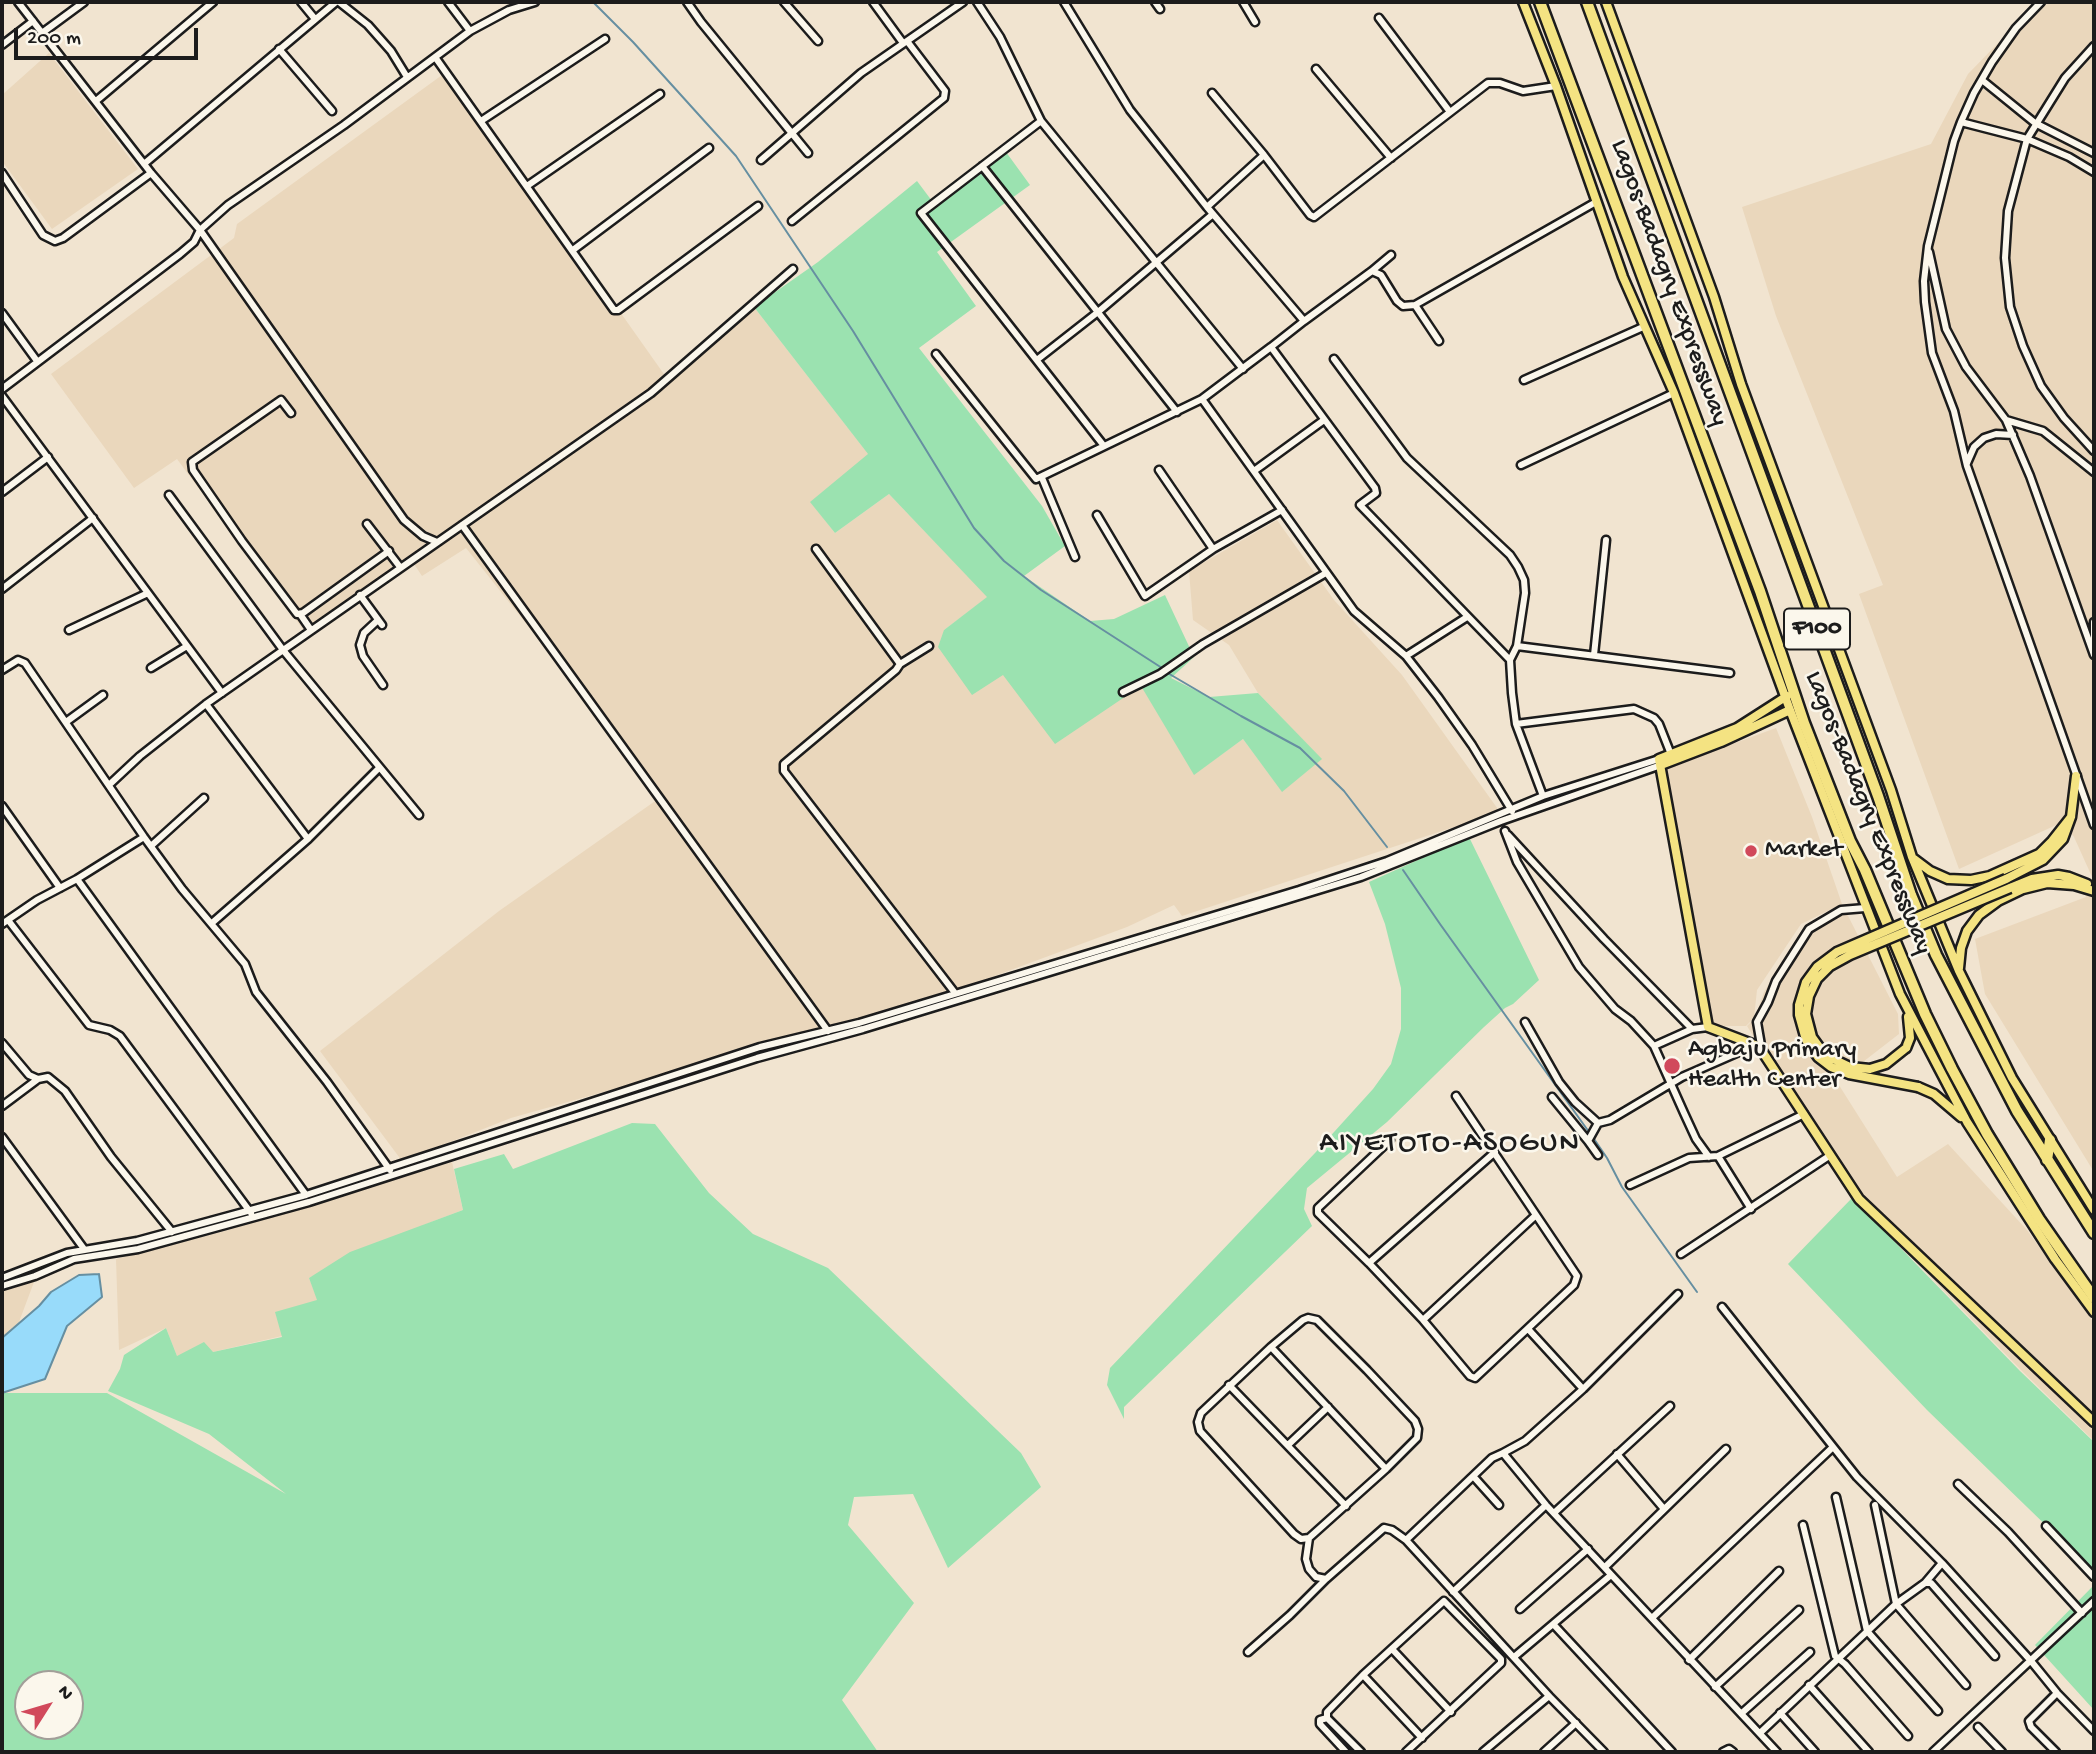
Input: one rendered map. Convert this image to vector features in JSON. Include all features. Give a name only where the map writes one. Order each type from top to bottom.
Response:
[{"type":"highway","name":"Lagos-Badagry Expressway","points":[[1540,2],[1755,579],[1804,723],[1850,841],[1865,870],[1925,1014],[1952,1069],[1987,1134],[2039,1219],[2094,1298]]},
{"type":"highway","name":"Lagos-Badagry Expressway","points":[[1587,2],[1878,796],[1911,894],[1936,955],[2017,1111],[2094,1233]]},
{"type":"highway","points":[[2046,1160],[2050,1140]]},
{"type":"main road","name":"Lagos-Badagry Expressway","points":[[1523,2],[1643,327],[1674,393],[1790,710],[1908,1010],[1967,1122],[2055,1259],[2094,1312]]},
{"type":"main road","name":"Lagos-Badagry Expressway","points":[[1605,2],[1714,297],[1741,384],[1891,790],[1912,857],[1959,971],[2012,1078],[2094,1210]]},
{"type":"main road","points":[[1787,696],[1737,728],[1660,762],[1708,1027],[1759,1048],[1859,1199],[2094,1422]]},
{"type":"main road","points":[[1673,757],[1721,742],[1790,710]]},
{"type":"main road","points":[[1967,1122],[1934,1094],[1918,1087],[1849,1074],[1832,1068],[1818,1057],[1806,1040],[1799,1015],[1806,982],[1817,967],[1837,952],[2006,879],[2050,854],[2063,839],[2071,817],[2076,776]]},
{"type":"main road","points":[[1912,857],[1940,877],[1959,881],[1982,879],[2039,853],[2071,817]]},
{"type":"main road","points":[[1908,1010],[1910,1038],[1906,1048],[1886,1064],[1870,1069],[1850,1067],[1825,1055],[1812,1037],[1806,1014],[1809,996],[1817,979],[1830,966],[1850,955],[2032,879],[2058,875],[2077,880],[2094,890]]},
{"type":"main road","points":[[1959,971],[1961,948],[1967,931],[1979,915],[1998,901],[2023,889],[2047,883],[2094,890]]},
{"type":"street","points":[[18,2],[151,173],[200,230],[404,520],[423,537],[437,542]]},
{"type":"street","points":[[43,33],[84,2]]},
{"type":"street","points":[[96,101],[213,2]]},
{"type":"street","points":[[301,2],[315,19]]},
{"type":"street","points":[[144,163],[337,2],[368,25],[391,51],[407,77]]},
{"type":"street","points":[[448,2],[470,31]]},
{"type":"street","points":[[2,389],[180,254],[194,242],[200,230],[228,205],[344,125],[470,31],[509,10],[533,2]]},
{"type":"street","points":[[687,2],[808,152]]},
{"type":"street","points":[[784,2],[818,41]]},
{"type":"street","points":[[792,221],[944,98],[945,91],[873,2]]},
{"type":"street","points":[[761,160],[861,73],[962,2]]},
{"type":"street","points":[[977,2],[1000,37],[1041,121],[1243,369]]},
{"type":"street","points":[[1065,2],[1130,110],[1207,207],[1304,321]]},
{"type":"street","points":[[1243,2],[1255,22]]},
{"type":"street","points":[[2041,2],[2010,37],[1982,80],[1961,122],[1928,246],[1925,302],[1932,353],[1954,411],[1967,466],[2094,825]]},
{"type":"street","points":[[1379,18],[1450,112]]},
{"type":"street","points":[[2,45],[33,21]]},
{"type":"street","points":[[481,121],[605,39]]},
{"type":"street","points":[[2094,46],[2065,78],[2027,139],[2007,223],[2005,258],[2010,307],[2023,346],[2041,386],[2064,418],[2094,451]]},
{"type":"street","points":[[279,49],[332,111]]},
{"type":"street","points":[[435,57],[613,308],[618,310],[758,206]]},
{"type":"street","points":[[1316,69],[1391,158]]},
{"type":"street","points":[[1982,80],[2035,123],[2094,153]]},
{"type":"street","points":[[1212,93],[1314,217],[1488,83],[1500,83],[1523,91],[1556,86]]},
{"type":"street","points":[[527,186],[660,94]]},
{"type":"street","points":[[1041,121],[921,213],[1104,446]]},
{"type":"street","points":[[1961,122],[2027,139],[2094,172]]},
{"type":"street","points":[[573,250],[709,148]]},
{"type":"street","points":[[1207,207],[1264,155]]},
{"type":"street","points":[[982,166],[1177,412]]},
{"type":"street","points":[[2,173],[43,235],[55,242],[151,173]]},
{"type":"street","points":[[1372,271],[1381,275],[1402,306],[1415,305],[1596,202]]},
{"type":"street","points":[[1038,359],[1156,264],[1213,214]]},
{"type":"street","points":[[1928,246],[1941,315],[1955,351],[2006,421],[2013,435],[2094,655]]},
{"type":"street","points":[[936,354],[1033,478],[1042,478],[1202,399],[1391,255]]},
{"type":"street","points":[[109,785],[140,756],[206,704],[651,393],[793,269]]},
{"type":"street","points":[[1415,305],[1439,341]]},
{"type":"street","points":[[2,313],[37,361]]},
{"type":"street","points":[[1524,380],[1643,327]]},
{"type":"street","points":[[1271,347],[1375,488],[1376,493],[1360,505],[1510,660]]},
{"type":"street","points":[[1334,359],[1407,458],[1510,555],[1524,580],[1525,593],[1517,646],[1510,660],[1517,724],[1543,796]]},
{"type":"street","points":[[1521,465],[1674,393]]},
{"type":"street","points":[[2,396],[222,693]]},
{"type":"street","points":[[1202,399],[1354,611],[1406,656],[1472,745],[1511,808],[1513,817]]},
{"type":"street","points":[[291,413],[281,400],[196,458],[192,466],[242,541],[294,612],[300,614],[311,630]]},
{"type":"street","points":[[1254,471],[1324,420]]},
{"type":"street","points":[[2006,421],[2043,431],[2094,472]]},
{"type":"street","points":[[1967,466],[1971,452],[1984,438],[1996,434],[2013,435]]},
{"type":"street","points":[[2,492],[48,457]]},
{"type":"street","points":[[1158,470],[1213,549]]},
{"type":"street","points":[[1042,478],[1075,557]]},
{"type":"street","points":[[169,495],[283,650],[419,816]]},
{"type":"street","points":[[1097,515],[1145,596],[1213,549],[1282,510]]},
{"type":"street","points":[[2,589],[93,518]]},
{"type":"street","points":[[367,524],[400,567]]},
{"type":"street","points":[[462,525],[828,1030],[831,1038]]},
{"type":"street","points":[[1594,655],[1606,540]]},
{"type":"street","points":[[816,549],[900,664]]},
{"type":"street","points":[[300,614],[389,551]]},
{"type":"street","points":[[1124,692],[1160,674],[1203,644],[1326,573]]},
{"type":"street","points":[[69,630],[148,593]]},
{"type":"street","points":[[360,595],[380,622],[364,633],[360,645],[363,656],[383,685]]},
{"type":"street","points":[[1406,656],[1467,617]]},
{"type":"street","points":[[2094,622],[2094,641]]},
{"type":"street","points":[[151,668],[187,646]]},
{"type":"street","points":[[929,646],[900,664],[817,734],[783,767],[955,993]]},
{"type":"street","points":[[1517,646],[1730,673]]},
{"type":"street","points":[[2,670],[19,660],[25,663],[144,837],[182,889],[245,964],[260,997],[327,1082],[389,1167],[392,1175]]},
{"type":"street","points":[[66,722],[103,695]]},
{"type":"street","points":[[206,704],[308,839]]},
{"type":"street","points":[[1517,724],[1634,709],[1654,718],[1659,724],[1673,757]]},
{"type":"street","points":[[2,1286],[74,1259],[138,1249],[251,1214],[710,1063],[1345,876],[1551,793],[1660,762]]},
{"type":"street","points":[[212,923],[308,839],[379,768]]},
{"type":"street","points":[[5,1277],[67,1253],[137,1241],[309,1202],[714,1072],[1361,877],[1617,776]]},
{"type":"street","points":[[1551,793],[1553,803]]},
{"type":"street","points":[[151,846],[204,798]]},
{"type":"street","points":[[2,806],[60,888]]},
{"type":"street","points":[[1501,821],[1517,862],[1579,967],[1615,1009],[1631,1020],[1654,1046],[1696,1139],[1709,1157]]},
{"type":"street","points":[[1505,831],[1604,939],[1692,1029]]},
{"type":"street","points":[[144,837],[5,922],[89,1025],[110,1030],[120,1036],[251,1214]]},
{"type":"street","points":[[77,879],[306,1195]]},
{"type":"street","points":[[1588,1139],[1596,1127],[1671,1086],[1682,1077],[1759,1048],[1757,1022],[1776,981],[1809,929],[1841,910],[1866,908]]},
{"type":"street","points":[[1525,1022],[1559,1083],[1596,1127]]},
{"type":"street","points":[[1654,1046],[1692,1029],[1708,1027]]},
{"type":"street","points":[[2,1043],[29,1075],[38,1079]]},
{"type":"street","points":[[710,1063],[714,1072]]},
{"type":"street","points":[[2,1106],[38,1079],[48,1077],[65,1091],[111,1157],[172,1232]]},
{"type":"street","points":[[1390,1140],[1318,1209],[1320,1217],[1369,1263],[1423,1320],[1472,1378],[1478,1376],[1574,1285],[1577,1276],[1572,1264],[1456,1096]]},
{"type":"street","points":[[1552,1097],[1588,1139],[1598,1155]]},
{"type":"street","points":[[1630,1185],[1689,1158],[1718,1156],[1804,1114]]},
{"type":"street","points":[[2,1137],[84,1249]]},
{"type":"street","points":[[1369,1263],[1495,1152]]},
{"type":"street","points":[[1718,1156],[1751,1209]]},
{"type":"street","points":[[1681,1254],[1829,1156]]},
{"type":"street","points":[[1423,1320],[1536,1215]]},
{"type":"street","points":[[2,1268],[5,1277],[13,1283]]},
{"type":"street","points":[[1406,1540],[1492,1458],[1525,1441],[1583,1389],[1678,1294]]},
{"type":"street","points":[[1722,1307],[1884,1507],[1942,1563],[2094,1731]]},
{"type":"street","points":[[1303,1320],[1317,1320],[1415,1421],[1418,1429],[1417,1438],[1386,1469],[1309,1538],[1301,1539],[1293,1534],[1200,1431],[1198,1422],[1201,1413],[1271,1347],[1303,1320]]},
{"type":"street","points":[[1529,1330],[1583,1389]]},
{"type":"street","points":[[1271,1347],[1386,1469]]},
{"type":"street","points":[[1230,1385],[1346,1506]]},
{"type":"street","points":[[1554,1513],[1670,1406]]},
{"type":"street","points":[[1288,1445],[1328,1407]]},
{"type":"street","points":[[1653,1617],[1833,1447]]},
{"type":"street","points":[[1605,1567],[1726,1449]]},
{"type":"street","points":[[1503,1453],[1546,1505],[1777,1752]]},
{"type":"street","points":[[1617,1454],[1664,1508]]},
{"type":"street","points":[[1473,1476],[1499,1505]]},
{"type":"street","points":[[1958,1484],[2008,1532],[2082,1613]]},
{"type":"street","points":[[1836,1497],[1867,1631],[1937,1711]]},
{"type":"street","points":[[1454,1592],[1546,1505]]},
{"type":"street","points":[[1875,1505],[1896,1604],[1966,1685]]},
{"type":"street","points":[[1803,1525],[1836,1659],[1845,1664],[1908,1736]]},
{"type":"street","points":[[2046,1526],[2094,1577]]},
{"type":"street","points":[[1248,1652],[1326,1578],[1384,1528],[1392,1530],[1406,1540],[1604,1752]]},
{"type":"street","points":[[1309,1538],[1306,1559],[1309,1569],[1316,1577],[1326,1578]]},
{"type":"street","points":[[1520,1609],[1588,1549]]},
{"type":"street","points":[[1760,1733],[1896,1604],[1925,1583],[1942,1563]]},
{"type":"street","points":[[1689,1660],[1779,1571]]},
{"type":"street","points":[[1514,1657],[1611,1575]]},
{"type":"street","points":[[1925,1583],[1931,1583],[1995,1656]]},
{"type":"street","points":[[1327,1718],[1329,1707],[1444,1601],[1501,1663],[1406,1752]]},
{"type":"street","points":[[1934,1752],[2094,1601]]},
{"type":"street","points":[[1715,1687],[1799,1610]]},
{"type":"street","points":[[1463,1620],[1472,1612]]},
{"type":"street","points":[[1554,1625],[1672,1752]]},
{"type":"street","points":[[1392,1649],[1451,1712]]},
{"type":"street","points":[[1742,1713],[1810,1652]]},
{"type":"street","points":[[1363,1675],[1422,1738]]},
{"type":"street","points":[[1810,1685],[1868,1752]]},
{"type":"street","points":[[2056,1752],[2031,1727],[2029,1721],[2057,1693]]},
{"type":"street","points":[[1483,1752],[1549,1696]]},
{"type":"street","points":[[1780,1713],[1815,1752]]},
{"type":"street","points":[[1327,1718],[1320,1720],[1320,1724],[1346,1752]]},
{"type":"street","points":[[1327,1718],[1361,1752]]},
{"type":"street","points":[[1544,1752],[1576,1723]]},
{"type":"street","points":[[1978,1727],[2002,1752]]},
{"type":"street","points":[[1723,1752],[1729,1749],[1733,1752]]},
{"type":"shaded area","points":[[2038,2],[2094,2],[2094,1172],[1985,994],[1975,939],[2086,897],[2093,879],[2074,837],[2063,822],[1959,869],[1859,594],[1883,585],[1776,316],[1742,207],[1931,144],[1968,74]]},
{"type":"shaded area","points":[[49,53],[138,169],[52,229],[2,161],[2,95]]},
{"type":"shaded area","points":[[449,70],[666,377],[754,307],[869,455],[811,502],[835,533],[889,494],[988,597],[944,630],[1003,675],[1141,685],[1194,774],[1243,739],[1282,791],[1321,759],[1258,693],[1229,645],[1193,620],[1189,571],[1277,520],[1334,600],[1402,675],[1500,812],[1182,916],[1174,905],[1127,927],[927,1001],[511,1118],[402,1161],[320,1051],[499,911],[658,799],[583,695],[466,548],[422,576],[412,561],[305,632],[177,459],[134,488],[51,374],[234,238],[237,224]]},
{"type":"shaded area","name":"Market","points":[[1776,728],[1812,817],[1842,904],[1801,924],[1757,990],[1754,1018],[1746,1026],[1712,1026],[1683,884],[1667,768]]},
{"type":"shaded area","points":[[1843,906],[1898,1014],[1899,1034],[1837,1082],[1897,1177],[1948,1144],[2027,1230],[2094,1323],[2094,1441],[1852,1197],[1747,1026],[1755,1018],[1764,992],[1804,927]]},
{"type":"shaded area","points":[[452,1162],[463,1210],[426,1224],[309,1278],[318,1300],[282,1336],[213,1352],[177,1356],[166,1328],[119,1350],[116,1259],[225,1231]]},
{"type":"shaded area","points":[[33,1268],[34,1282],[19,1322],[2,1338],[2,1279]]},
{"type":"green space","points":[[1006,152],[1030,185],[937,252],[976,306],[919,348],[1042,506],[1065,546],[1024,576],[1090,621],[1114,619],[1165,595],[1194,657],[1171,678],[1209,697],[1258,693],[1322,759],[1282,792],[1243,739],[1194,775],[1141,686],[1055,744],[1003,675],[972,695],[938,647],[944,630],[987,597],[889,494],[835,533],[810,502],[868,454],[754,307],[818,262],[917,181],[935,205]]},
{"type":"green space","points":[[1469,837],[1539,980],[1484,1027],[1387,1122],[1307,1188],[1304,1209],[1312,1226],[1124,1407],[1124,1419],[1107,1385],[1110,1368],[1315,1153],[1373,1089],[1391,1064],[1401,1029],[1401,988],[1385,924],[1369,882]]},
{"type":"green space","points":[[632,1123],[655,1124],[709,1193],[753,1234],[828,1268],[1021,1453],[1041,1487],[948,1568],[913,1494],[854,1497],[848,1525],[914,1603],[842,1700],[878,1752],[2,1752],[2,1393],[107,1393],[286,1494],[209,1434],[108,1391],[124,1355],[166,1328],[177,1356],[204,1342],[213,1352],[282,1337],[275,1312],[317,1300],[309,1278],[350,1252],[463,1210],[454,1169],[504,1154],[513,1169]]},
{"type":"green space","points":[[1852,1198],[2020,1371],[2094,1442],[2094,1572],[1927,1410],[1788,1264]]},
{"type":"green space","points":[[2094,1585],[2094,1710],[2035,1645]]},
{"type":"water","points":[[99,1274],[102,1297],[67,1326],[45,1379],[2,1393],[2,1338],[51,1292],[79,1275]]},
{"type":"waterway","points":[[593,2],[736,156],[853,331],[974,528],[1004,561],[1041,590],[1162,668]]},
{"type":"waterway","points":[[1166,672],[1300,748],[1344,791],[1387,847]]},
{"type":"waterway","points":[[1403,870],[1589,1132]]},
{"type":"waterway","points":[[1592,1136],[1622,1187],[1697,1292]]},
{"type":"place","name":"Market","points":[[1751,851]]},
{"type":"place","name":"Agbaju Primary Health Center","points":[[1672,1066]]},
{"type":"district","name":"AIYETOTO-ASOGUN","points":[[1450,1145]]}]
